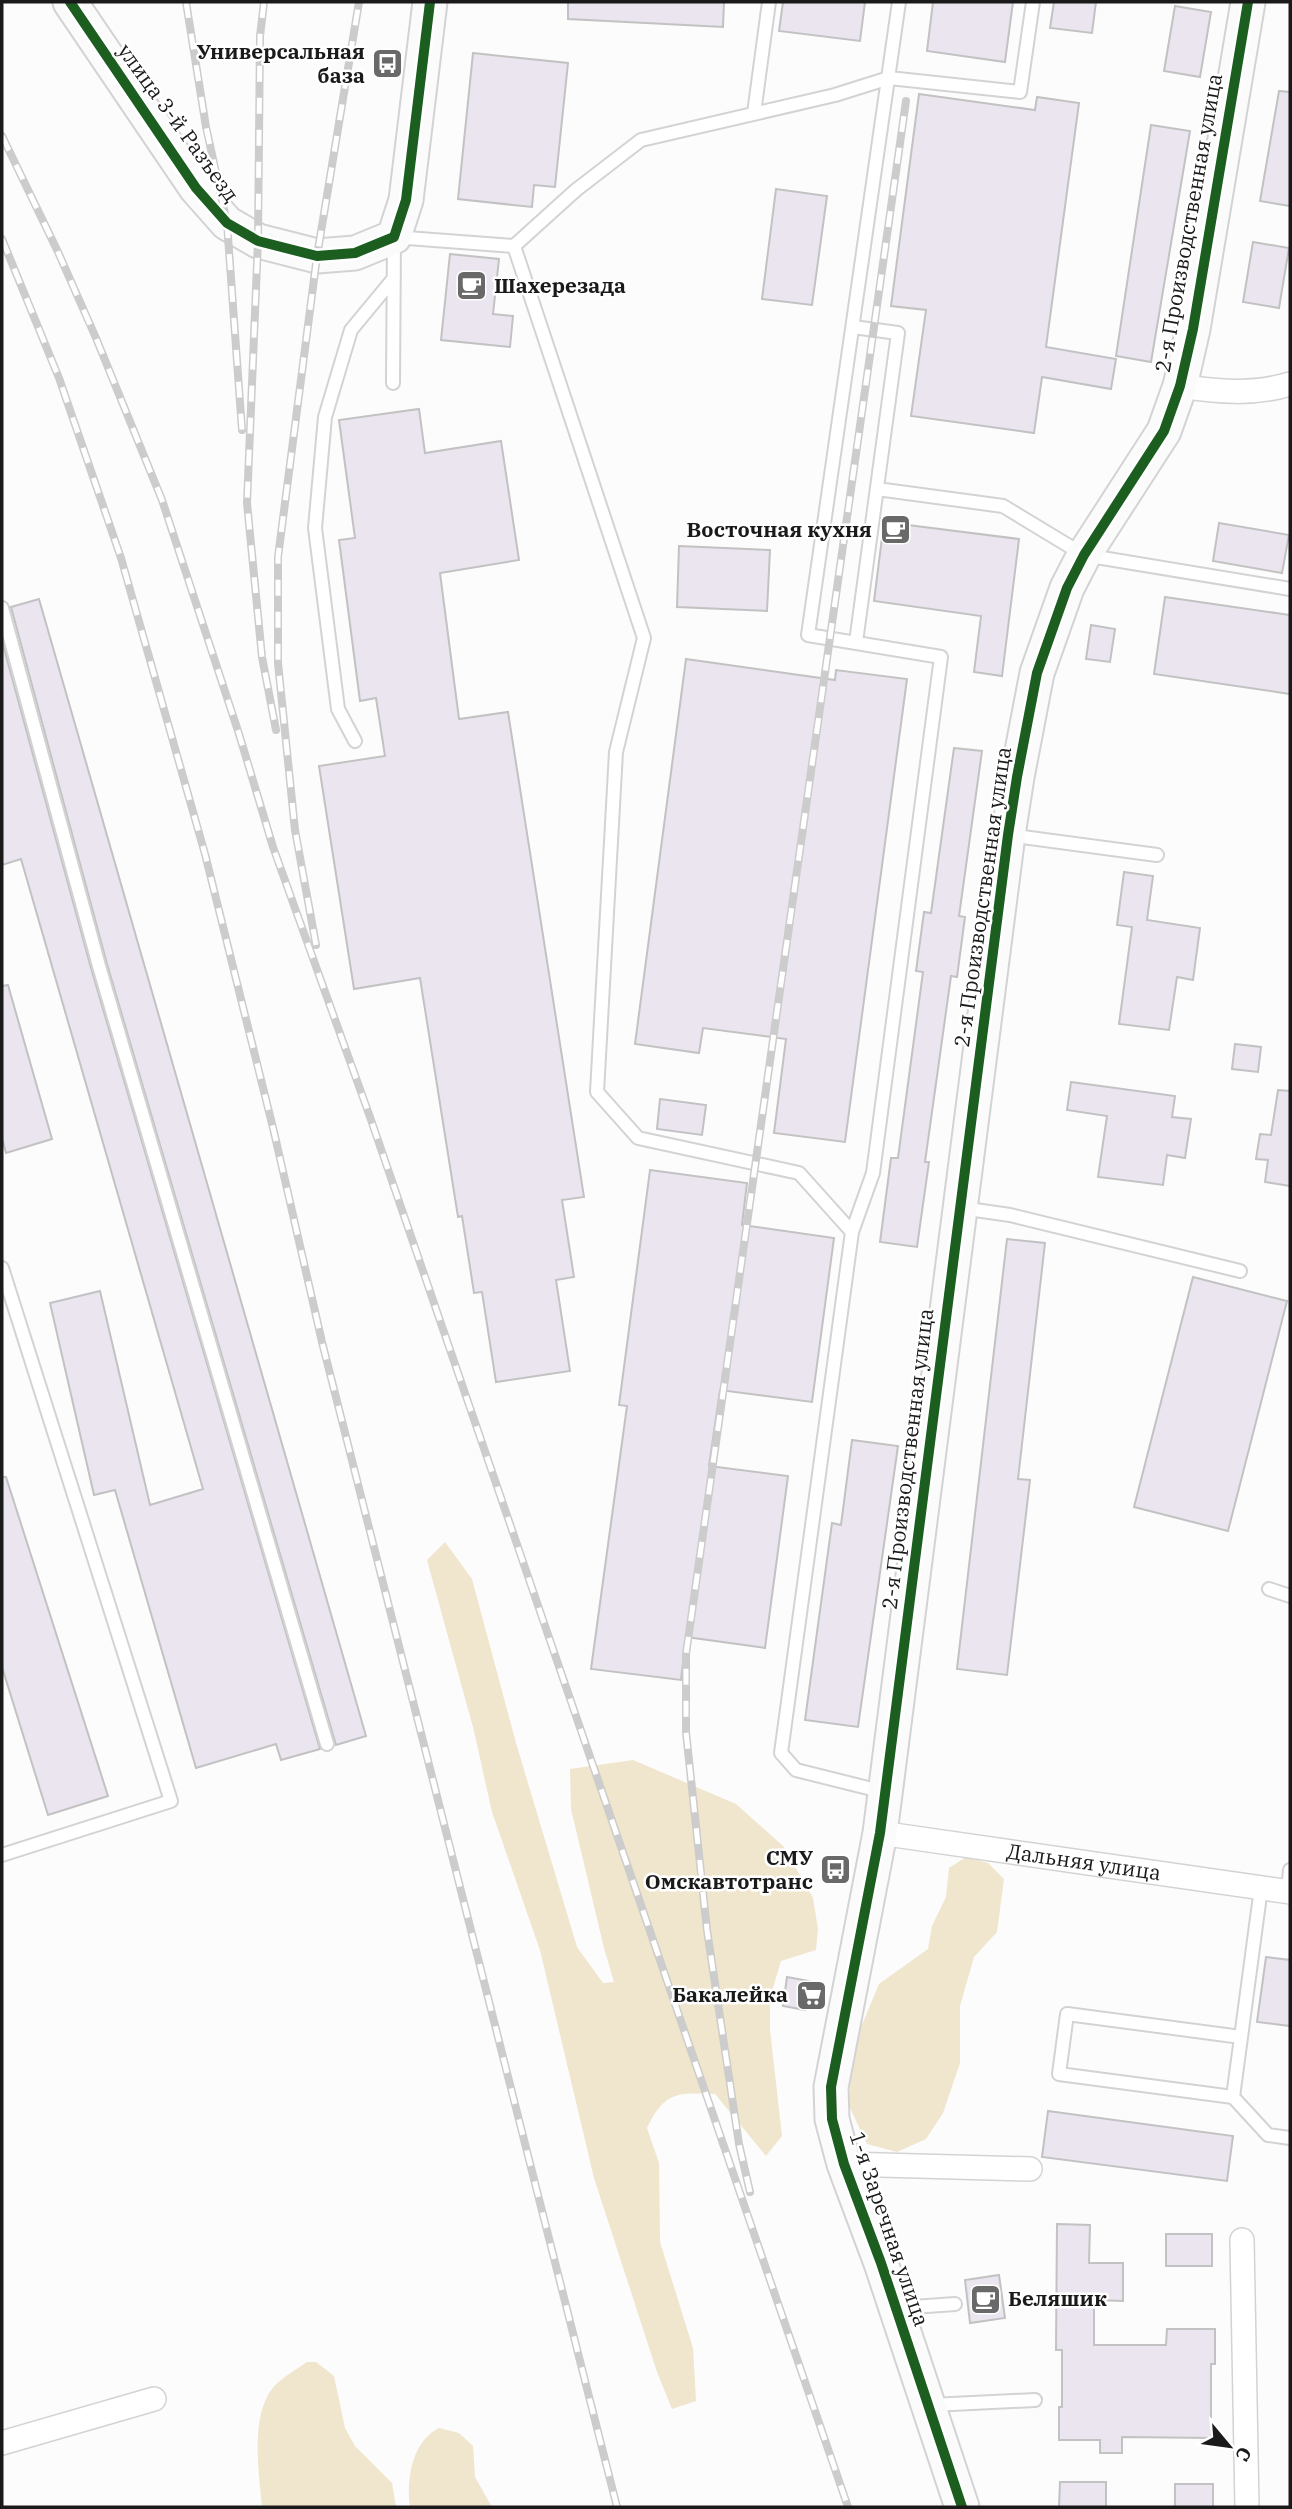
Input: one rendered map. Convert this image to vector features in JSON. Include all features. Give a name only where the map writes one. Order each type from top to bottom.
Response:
[{"type":"street","name":"улица 3-й Разъезд","points":[[70,2],[196,188],[227,223],[258,240],[317,256],[355,253],[394,237]]},
{"type":"street","points":[[394,237],[406,200],[430,2]]},
{"type":"street","name":"2-я Производственная улица","points":[[880,1833],[1008,835],[1037,673],[1067,588],[1084,555],[1164,431],[1180,386],[1193,329],[1248,2]]},
{"type":"street","points":[[1180,386],[1221,392],[1272,389],[1290,384]]},
{"type":"street","name":"Дальняя улица","points":[[880,1833],[1261,1888],[1289,1885]]},
{"type":"street","name":"1-я Заречная улица","points":[[880,1833],[831,2087],[832,2119],[844,2164],[896,2308],[962,2507]]},
{"type":"street","points":[[844,2164],[1030,2169]]},
{"type":"street","points":[[1242,2240],[1247,2507]]},
{"type":"street","points":[[2,2443],[154,2399]]},
{"type":"lane","points":[[754,113],[769,2]]},
{"type":"lane","points":[[885,1792],[796,1770],[781,1754],[852,1232],[873,1173],[941,657],[808,635],[899,2]]},
{"type":"lane","points":[[393,383],[394,237],[514,246],[576,190],[641,140],[835,95],[890,78],[1020,92],[1032,2]]},
{"type":"lane","points":[[514,246],[644,638],[616,752],[597,1092],[638,1138],[799,1174],[852,1232]]},
{"type":"lane","points":[[355,741],[338,709],[315,528],[317,501],[324,418],[351,330],[394,278]]},
{"type":"lane","points":[[853,327],[898,333],[856,642]]},
{"type":"lane","points":[[877,489],[1003,506],[1084,555],[1290,589]]},
{"type":"lane","points":[[2,608],[99,965],[327,1744]]},
{"type":"lane","points":[[1008,835],[1157,855]]},
{"type":"lane","points":[[960,1208],[1010,1215],[1240,1270]]},
{"type":"lane","points":[[2,1268],[171,1801],[2,1855]]},
{"type":"lane","points":[[1269,1589],[1290,1596]]},
{"type":"lane","points":[[1233,2097],[1261,1888]]},
{"type":"lane","points":[[1241,2037],[1067,2014],[1059,2074],[1233,2097],[1268,2135],[1290,2138]]},
{"type":"lane","points":[[896,2308],[955,2304]]},
{"type":"lane","points":[[928,2405],[1035,2400]]},
{"type":"shaded area","points":[[445,1542],[472,1579],[516,1743],[577,1947],[603,1983],[614,1982],[571,1809],[570,1769],[633,1760],[736,1804],[783,1846],[813,1898],[818,1929],[816,1950],[781,1961],[770,1998],[770,2030],[782,2136],[766,2156],[715,2094],[682,2095],[666,2101],[647,2128],[659,2163],[660,2242],[693,2348],[696,2401],[672,2409],[657,2372],[594,2178],[540,1950],[492,1812],[474,1731],[427,1560]]},
{"type":"shaded area","points":[[966,1857],[988,1863],[1004,1879],[997,1932],[974,1957],[960,2006],[960,2063],[943,2113],[926,2139],[897,2152],[867,2144],[849,2106],[852,2049],[879,1984],[928,1949],[932,1926],[946,1897],[949,1868]]},
{"type":"shaded area","points":[[307,2362],[316,2362],[334,2376],[345,2428],[355,2446],[392,2483],[396,2507],[262,2507],[258,2430],[265,2401],[275,2385]]},
{"type":"shaded area","points":[[439,2428],[459,2433],[473,2446],[475,2477],[492,2507],[410,2507],[409,2485],[413,2462],[423,2442]]},
{"type":"building","points":[[568,2],[724,2],[723,27],[568,19]]},
{"type":"building","points":[[783,2],[865,2],[860,41],[779,31]]},
{"type":"building","points":[[933,2],[1013,2],[1005,62],[927,51]]},
{"type":"building","points":[[1054,2],[1096,2],[1092,33],[1050,28]]},
{"type":"building","points":[[1175,6],[1211,12],[1200,77],[1164,71]]},
{"type":"building","points":[[473,53],[568,63],[555,187],[534,185],[532,207],[458,199]]},
{"type":"building","points":[[1279,91],[1290,92],[1290,206],[1260,201]]},
{"type":"building","points":[[919,94],[1035,110],[1037,97],[1079,103],[1046,347],[1116,359],[1111,389],[1042,377],[1034,433],[911,416],[926,310],[891,306]]},
{"type":"building","points":[[1151,125],[1190,131],[1151,362],[1116,356]]},
{"type":"building","points":[[776,189],[827,196],[812,305],[762,299]]},
{"type":"building","points":[[1253,242],[1289,248],[1279,308],[1243,302]]},
{"type":"building","name":"Шахерезада","points":[[450,254],[499,259],[493,314],[513,316],[510,347],[441,340]]},
{"type":"building","points":[[419,409],[425,453],[501,441],[519,560],[440,573],[459,719],[508,712],[584,1197],[562,1200],[574,1277],[556,1280],[570,1371],[496,1382],[482,1292],[474,1293],[462,1216],[458,1217],[420,978],[354,989],[319,766],[385,756],[376,698],[360,701],[339,540],[355,538],[339,420]]},
{"type":"building","points":[[884,522],[1019,539],[1002,676],[974,672],[981,616],[874,601]]},
{"type":"building","points":[[1219,523],[1289,535],[1282,573],[1213,561]]},
{"type":"building","points":[[679,546],[770,550],[767,611],[677,607]]},
{"type":"building","points":[[1165,597],[1290,615],[1290,694],[1154,674]]},
{"type":"building","points":[[39,599],[366,1736],[336,1745],[107,964],[11,607]]},
{"type":"building","points":[[1091,625],[1115,629],[1110,662],[1086,659]]},
{"type":"building","points":[[2,641],[91,968],[320,1749],[281,1760],[276,1744],[196,1768],[115,1490],[94,1495],[50,1303],[100,1291],[150,1505],[203,1489],[21,859],[2,865]]},
{"type":"building","points":[[686,659],[835,680],[836,670],[907,679],[845,1142],[774,1133],[786,1039],[703,1028],[699,1053],[635,1044]]},
{"type":"building","points":[[954,748],[982,751],[959,916],[965,917],[957,977],[951,976],[925,1162],[929,1162],[917,1247],[880,1242],[891,1158],[898,1158],[923,972],[916,971],[924,912],[931,913]]},
{"type":"building","points":[[1124,872],[1153,876],[1147,920],[1200,928],[1193,980],[1177,977],[1169,1030],[1119,1024],[1132,927],[1117,925]]},
{"type":"building","points":[[8,985],[52,1139],[6,1153],[2,1138],[2,986]]},
{"type":"building","points":[[1235,1044],[1261,1047],[1258,1072],[1232,1069]]},
{"type":"building","points":[[1071,1082],[1175,1096],[1172,1117],[1191,1119],[1185,1158],[1167,1155],[1163,1185],[1098,1177],[1107,1116],[1067,1110]]},
{"type":"building","points":[[1278,1090],[1290,1091],[1290,1186],[1265,1182],[1268,1160],[1256,1159],[1260,1134],[1271,1135]]},
{"type":"building","points":[[660,1099],[706,1105],[702,1135],[657,1129]]},
{"type":"building","points":[[650,1170],[747,1183],[742,1225],[834,1238],[812,1402],[720,1390],[709,1466],[788,1476],[765,1648],[686,1637],[681,1680],[591,1669],[627,1406],[619,1405]]},
{"type":"building","points":[[1007,1239],[1045,1243],[1018,1479],[1030,1480],[1007,1675],[957,1669]]},
{"type":"building","points":[[1193,1277],[1287,1301],[1228,1531],[1134,1507]]},
{"type":"building","points":[[852,1440],[898,1446],[858,1727],[805,1720],[832,1523],[841,1525]]},
{"type":"building","points":[[2,1477],[6,1477],[108,1796],[48,1815],[2,1667]]},
{"type":"building","points":[[1266,1957],[1290,1960],[1290,2026],[1257,2022]]},
{"type":"building","points":[[787,1977],[809,1981],[805,2010],[783,2006]]},
{"type":"building","points":[[1048,2111],[1233,2136],[1227,2181],[1042,2157]]},
{"type":"building","points":[[1057,2224],[1090,2225],[1089,2263],[1123,2263],[1123,2301],[1094,2300],[1094,2345],[1166,2345],[1167,2329],[1215,2329],[1215,2364],[1211,2364],[1211,2438],[1122,2437],[1122,2453],[1100,2453],[1100,2440],[1059,2440],[1062,2350],[1056,2350]]},
{"type":"building","points":[[1166,2234],[1212,2234],[1212,2266],[1166,2266]]},
{"type":"building","name":"Беляшик","points":[[999,2275],[1005,2318],[970,2323],[965,2280]]},
{"type":"building","points":[[1060,2482],[1106,2482],[1106,2507],[1059,2507]]},
{"type":"building","points":[[1175,2484],[1213,2484],[1213,2507],[1175,2507]]},
{"type":"railway","points":[[186,2],[206,127],[227,223],[242,430]]},
{"type":"railway","points":[[264,2],[260,36],[258,241],[247,503],[262,657],[276,730]]},
{"type":"railway","points":[[316,945],[295,830],[278,663],[278,557],[317,256],[359,2]]},
{"type":"railway","points":[[750,2192],[739,2144],[707,1930],[686,1732],[686,1654],[906,101]]},
{"type":"railway","points":[[2,136],[96,338],[162,500],[273,847],[370,1117],[848,2507]]},
{"type":"railway","points":[[2,239],[59,378],[121,558],[205,854],[274,1132],[322,1342],[617,2507]]},
{"type":"cycle path","points":[[70,2],[196,188],[227,223],[258,241],[317,256],[355,253],[394,237],[406,200],[430,2]]},
{"type":"cycle path","points":[[962,2507],[881,2263],[844,2164],[832,2119],[831,2087],[880,1833],[1008,835],[1037,673],[1067,588],[1084,555],[1164,431],[1180,386],[1193,329],[1248,2]]},
{"type":"place","name":"Универсальная база","points":[[388,64]]},
{"type":"place","name":"Шахерезада","points":[[471,286]]},
{"type":"place","name":"Восточная кухня","points":[[895,530]]},
{"type":"place","name":"СМУ Омскавтотранс","points":[[836,1870]]},
{"type":"place","name":"Бакалейка","points":[[811,1995]]},
{"type":"place","name":"Беляшик","points":[[985,2299]]}]
